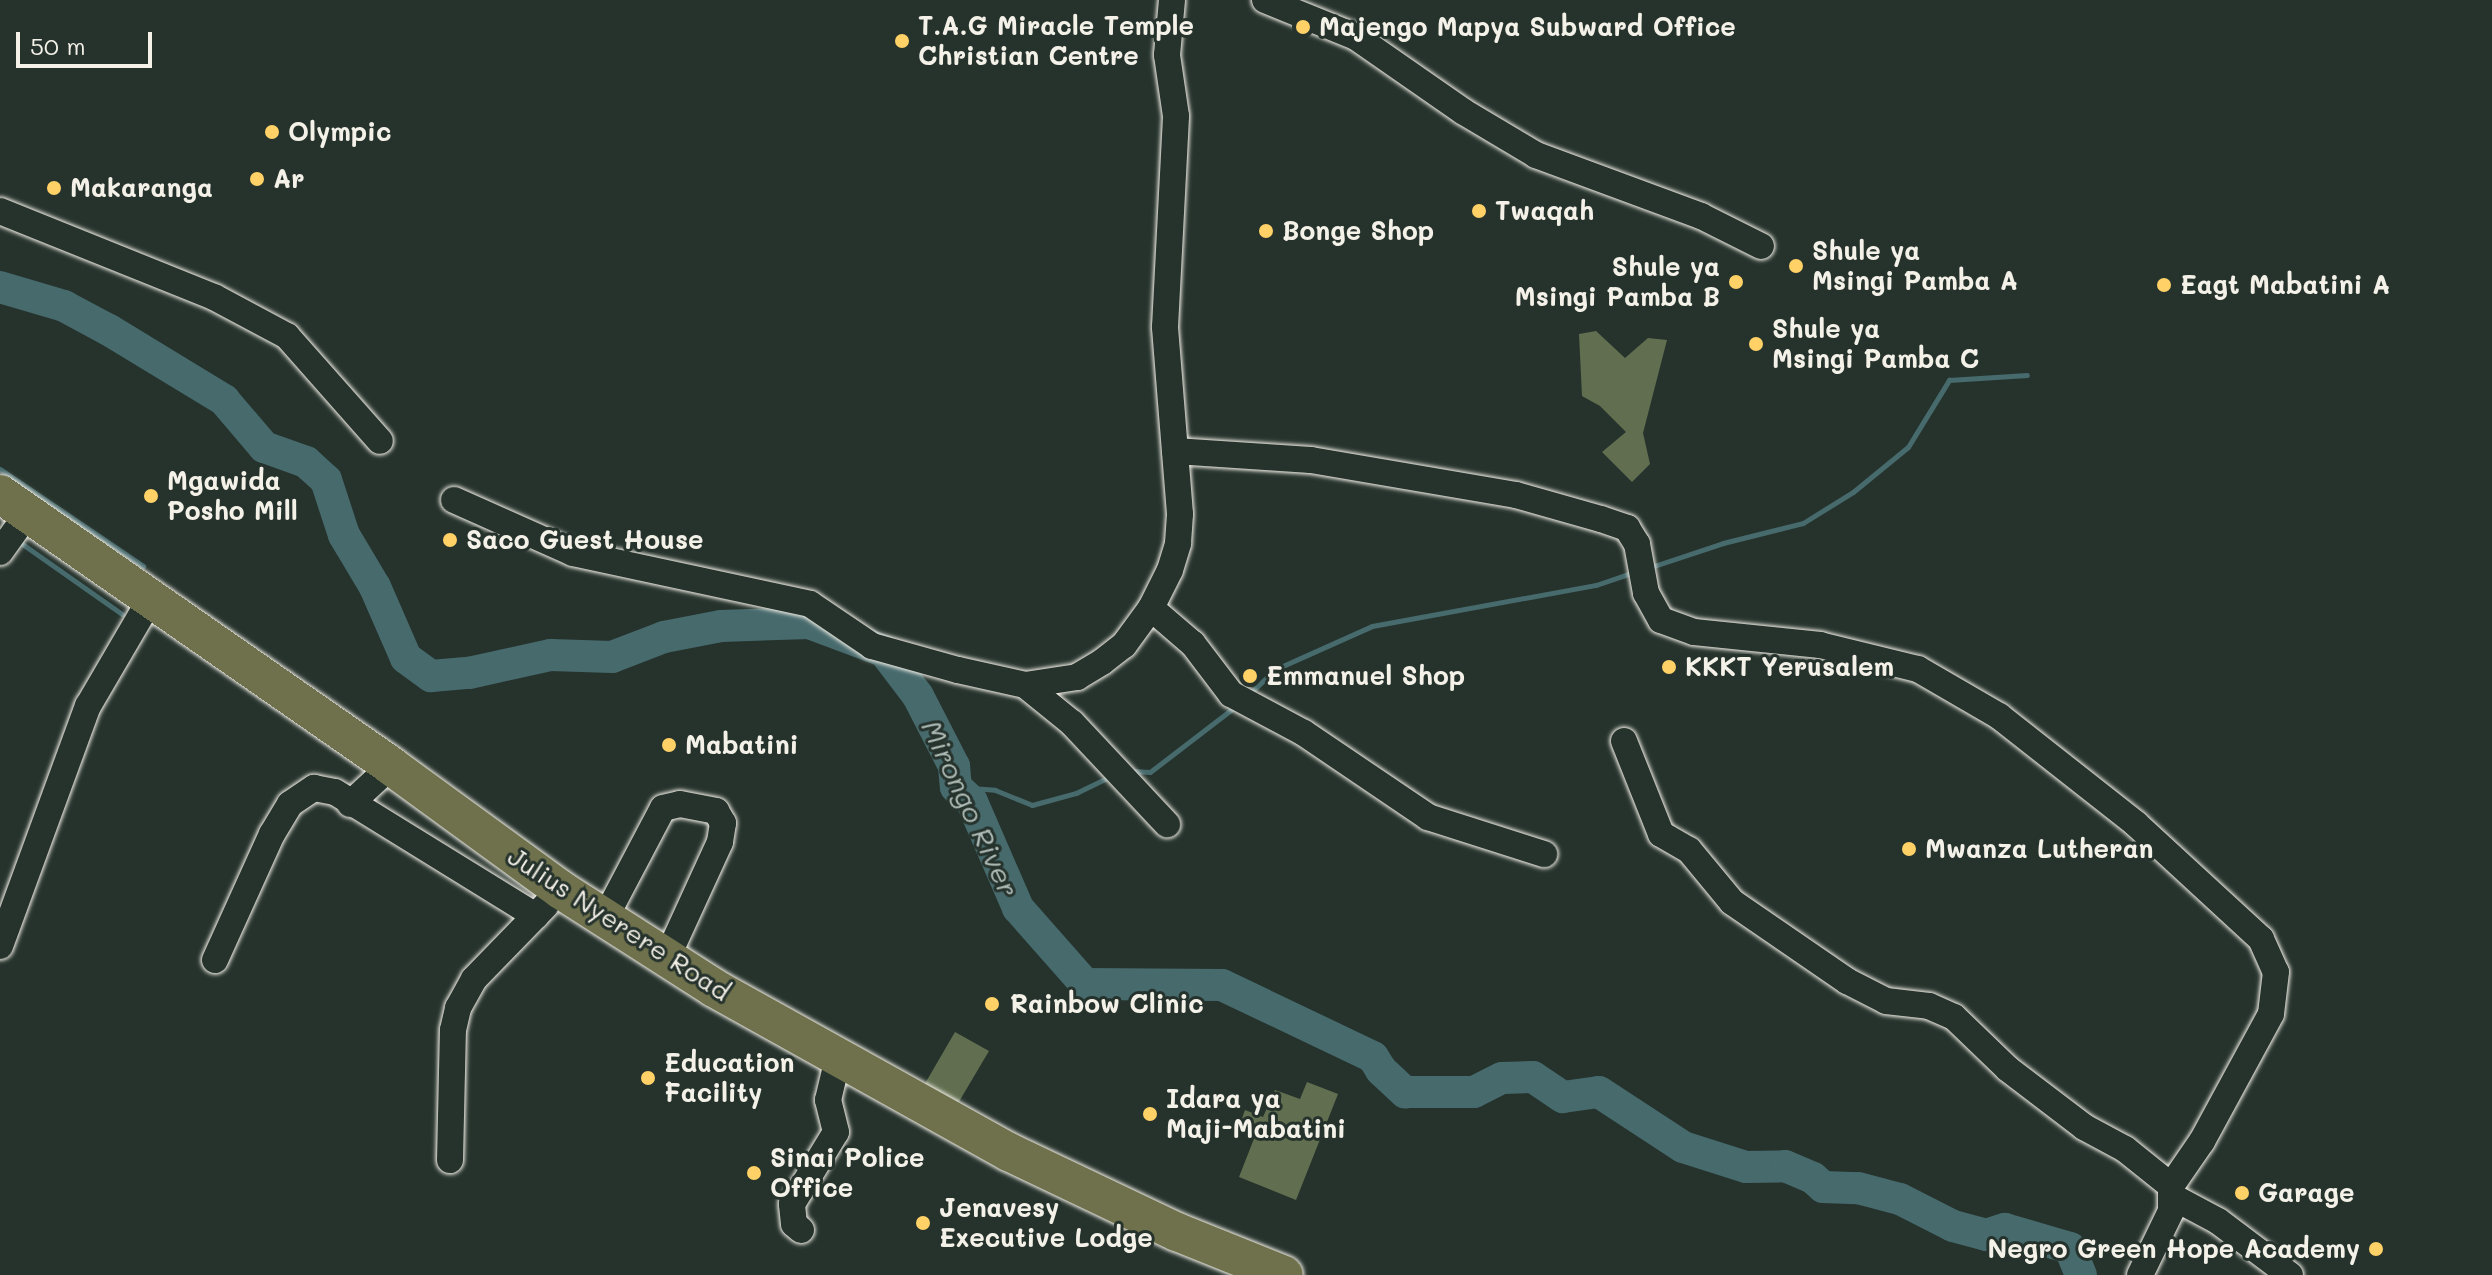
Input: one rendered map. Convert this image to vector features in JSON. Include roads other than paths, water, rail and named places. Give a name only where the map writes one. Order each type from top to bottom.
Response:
[{"type":"highway","name":"Julius Nyerere Road","points":[[10,527],[150,600],[391,766],[548,903],[605,918],[838,1058],[1009,1152],[1177,1232],[1284,1275]]},
{"type":"street","points":[[454,500],[573,553],[810,604],[872,646],[1025,685],[1077,677],[1102,662],[1124,645],[1151,608],[1170,570],[1178,543],[1180,514],[1165,327],[1176,116],[1167,55],[1172,0]]},
{"type":"street","points":[[1265,0],[1356,37],[1464,112],[1536,155],[1701,216],[1761,246]]},
{"type":"street","points":[[0,211],[214,297],[287,336],[380,441]]},
{"type":"street","points":[[1175,451],[1251,454],[1367,469],[1516,495],[1627,528],[1637,544],[1646,593],[1661,620],[1694,632],[1820,645],[1918,669],[1999,716],[2136,824],[2261,939],[2276,972],[2271,1014],[2172,1191],[2171,1211],[2140,1275]]},
{"type":"street","points":[[0,946],[88,706],[150,600]]},
{"type":"street","points":[[1151,608],[1193,644],[1231,694],[1268,717],[1304,733],[1428,817],[1544,854]]},
{"type":"street","points":[[1025,685],[1072,723],[1167,824]]},
{"type":"street","points":[[1624,741],[1661,834],[1689,850],[1732,902],[1809,958],[1871,994],[1900,1004],[1929,1006],[1954,1017],[2008,1069],[2084,1127],[2125,1149],[2172,1191],[2290,1275]]},
{"type":"street","points":[[350,804],[391,766]]},
{"type":"street","points":[[215,960],[272,834],[290,804],[314,788],[335,792],[350,804],[548,903],[474,979],[458,1008],[453,1030],[450,1160]]},
{"type":"street","points":[[605,918],[663,808],[680,804],[716,811],[723,823],[720,842],[667,958]]},
{"type":"street","points":[[801,1230],[794,1224],[792,1204],[836,1132],[828,1100],[838,1058]]},
{"type":"waterway","name":"Mirongo River","points":[[0,287],[64,306],[109,330],[224,400],[264,447],[306,462],[326,480],[344,535],[375,587],[406,658],[431,676],[469,673],[551,655],[612,657],[664,637],[721,626],[809,623],[884,651],[918,696],[954,766],[956,787],[972,802],[1018,908],[1085,984],[1222,985],[1373,1057],[1381,1070],[1405,1092],[1474,1092],[1502,1078],[1533,1077],[1563,1097],[1599,1092],[1683,1147],[1746,1167],[1785,1166],[1813,1178],[1823,1187],[1858,1188],[1900,1199],[1953,1226],[1986,1235],[2005,1229],[2070,1248],[2081,1275]]},
{"type":"waterway","points":[[1648,568],[1723,543],[1803,523],[1853,492],[1908,447],[1949,380],[2027,375]]},
{"type":"waterway","points":[[0,469],[143,566]]},
{"type":"waterway","points":[[18,541],[122,614]]},
{"type":"waterway","points":[[1249,694],[1276,669],[1372,626],[1596,585],[1634,572]]},
{"type":"waterway","points":[[1132,771],[1150,772],[1236,706]]},
{"type":"waterway","points":[[956,787],[995,790],[1032,805],[1076,793],[1111,776]]},
{"type":"place","name":"Majengo Mapya Subward Office","points":[[1303,27]]},
{"type":"place","name":"T.A.G Miracle Temple Christian Centre","points":[[902,41]]},
{"type":"place","name":"Olympic","points":[[272,132]]},
{"type":"place","name":"Ar","points":[[257,179]]},
{"type":"place","name":"Makaranga","points":[[54,188]]},
{"type":"place","name":"Twaqah","points":[[1479,211]]},
{"type":"place","name":"Bonge Shop","points":[[1266,231]]},
{"type":"place","name":"Shule ya Msingi Pamba A","points":[[1796,266]]},
{"type":"place","name":"Shule ya Msingi Pamba B","points":[[1736,282]]},
{"type":"place","name":"Eagt Mabatini A","points":[[2164,285]]},
{"type":"place","name":"Shule ya Msingi Pamba C","points":[[1756,344]]},
{"type":"place","name":"Mgawida Posho Mill","points":[[151,496]]},
{"type":"place","name":"Saco Guest House","points":[[450,540]]},
{"type":"place","name":"KKKT Yerusalem","points":[[1669,667]]},
{"type":"place","name":"Emmanuel Shop","points":[[1250,676]]},
{"type":"place","name":"Mabatini","points":[[669,745]]},
{"type":"place","name":"Mwanza Lutheran","points":[[1909,849]]},
{"type":"place","name":"Rainbow Clinic","points":[[992,1004]]},
{"type":"place","name":"Education Facility","points":[[648,1078]]},
{"type":"place","name":"Idara ya Maji-Mabatini","points":[[1150,1114]]},
{"type":"place","name":"Sinai Police Office","points":[[754,1173]]},
{"type":"place","name":"Garage","points":[[2242,1193]]},
{"type":"place","name":"Jenavesy Executive Lodge","points":[[923,1223]]},
{"type":"place","name":"Negro Green Hope Academy","points":[[2376,1249]]}]
